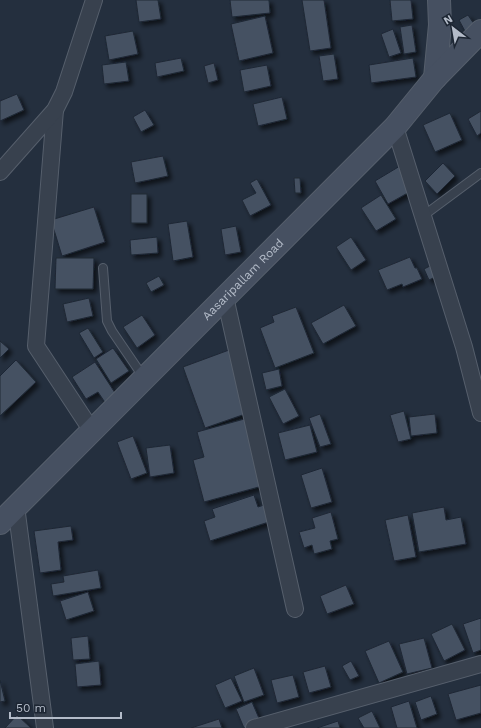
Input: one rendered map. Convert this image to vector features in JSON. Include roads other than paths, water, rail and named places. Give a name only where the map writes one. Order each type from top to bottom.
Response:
[{"type":"main road","points":[[435,78],[440,25],[439,0]]},
{"type":"main road","name":"Aasaripallam Road","points":[[0,522],[395,127],[435,78],[481,31]]},
{"type":"street","points":[[0,172],[55,110],[64,92],[94,0]]},
{"type":"street","points":[[55,110],[36,346],[92,430]]},
{"type":"street","points":[[395,127],[464,347],[481,413]]},
{"type":"street","points":[[225,297],[295,609]]},
{"type":"street","points":[[16,506],[45,728]]},
{"type":"street","points":[[254,728],[481,664]]},
{"type":"lane","points":[[423,216],[481,172]]},
{"type":"lane","points":[[103,268],[107,321],[112,331],[144,378]]}]
